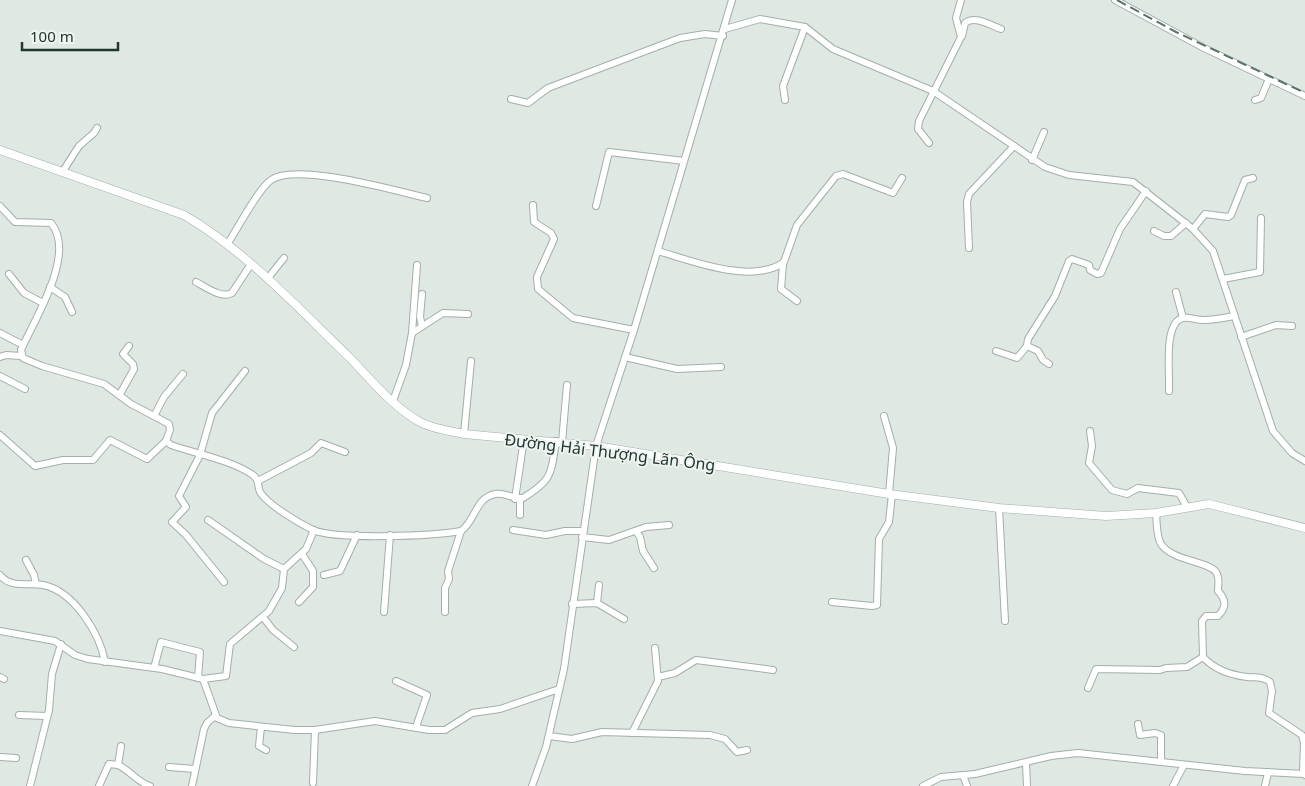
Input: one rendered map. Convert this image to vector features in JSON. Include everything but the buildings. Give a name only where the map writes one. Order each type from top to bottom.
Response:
[{"type":"street","points":[[532,786],[543,760],[566,662],[572,604],[596,446],[658,252],[723,36],[732,0]]},
{"type":"street","points":[[961,0],[956,21],[961,37]]},
{"type":"street","points":[[1115,0],[1204,48],[1305,96]]},
{"type":"street","points":[[725,29],[760,19],[805,27],[833,49],[933,91],[1032,160],[1069,176],[1098,180],[1125,180],[1133,182],[1146,191],[1194,229],[1212,251],[1273,431],[1292,453],[1305,461]]},
{"type":"street","points":[[929,143],[918,126],[933,91],[961,37],[965,23],[975,19],[1001,29]]},
{"type":"street","points":[[785,100],[783,86],[805,27]]},
{"type":"street","points":[[511,99],[528,103],[548,88],[680,38],[705,34],[723,36]]},
{"type":"street","points":[[1255,100],[1261,98],[1269,79]]},
{"type":"street","points":[[63,171],[79,146],[94,134],[97,128]]},
{"type":"street","points":[[1032,160],[1044,132]]},
{"type":"street","points":[[969,248],[966,202],[968,194],[1014,146]]},
{"type":"street","name":"Đường Hải Thượng Lãn Ông","points":[[0,150],[184,214],[228,243],[268,278],[393,401],[421,422],[464,434],[596,446],[890,494],[1000,508],[1085,516],[1156,513],[1187,507],[1215,505],[1305,528]]},
{"type":"street","points":[[596,206],[609,152],[684,161]]},
{"type":"street","points":[[797,301],[781,289],[782,264],[797,225],[836,176],[843,174],[893,193],[902,178]]},
{"type":"street","points":[[228,243],[263,188],[278,176],[340,177],[427,198]]},
{"type":"street","points":[[1194,229],[1205,214],[1228,217],[1231,215],[1245,180],[1253,178]]},
{"type":"street","points":[[996,351],[1017,358],[1027,346],[1030,333],[1055,296],[1069,261],[1072,259],[1089,265],[1090,270],[1097,274],[1101,273],[1120,229],[1146,191]]},
{"type":"street","points":[[0,206],[15,222],[45,222],[53,225],[59,261],[50,287],[23,345],[21,356]]},
{"type":"street","points":[[532,206],[534,222],[550,233],[554,239],[537,277],[538,289],[573,318],[634,330]]},
{"type":"street","points":[[1223,279],[1260,272],[1261,218]]},
{"type":"street","points":[[1154,231],[1164,236],[1171,236],[1186,223]]},
{"type":"street","points":[[658,252],[705,266],[731,269],[765,272],[782,264]]},
{"type":"street","points":[[268,278],[284,258]]},
{"type":"street","points":[[196,282],[222,295],[228,295],[232,293],[251,264]]},
{"type":"street","points":[[393,401],[406,366],[412,333],[417,265]]},
{"type":"street","points":[[9,274],[24,293],[43,303]]},
{"type":"street","points":[[50,287],[65,297],[72,312]]},
{"type":"street","points":[[1176,292],[1183,318]]},
{"type":"street","points":[[422,294],[420,317],[422,326]]},
{"type":"street","points":[[412,333],[443,313],[468,314]]},
{"type":"street","points":[[1170,391],[1171,330],[1175,322],[1183,318],[1205,320],[1234,316]]},
{"type":"street","points":[[1241,337],[1276,325],[1292,326]]},
{"type":"street","points":[[0,333],[23,345]]},
{"type":"street","points":[[120,394],[134,369],[133,364],[123,354],[128,346]]},
{"type":"street","points":[[1027,346],[1038,352],[1042,360],[1048,364]]},
{"type":"street","points":[[0,357],[6,355],[21,356],[42,366],[104,384],[132,404],[170,426],[166,440],[147,460],[110,440],[92,460],[63,460],[35,466],[0,435]]},
{"type":"street","points":[[625,357],[677,369],[721,368]]},
{"type":"street","points":[[464,434],[471,361]]},
{"type":"street","points":[[224,582],[186,535],[172,522],[185,510],[186,506],[180,496],[200,455],[212,413],[245,371]]},
{"type":"street","points":[[154,416],[164,397],[183,374]]},
{"type":"street","points":[[0,376],[26,389]]},
{"type":"street","points":[[445,612],[445,592],[449,579],[448,571],[461,531],[478,505],[490,496],[500,494],[518,499],[547,481],[552,470],[559,442],[567,385]]},
{"type":"street","points":[[832,602],[877,605],[879,539],[889,522],[892,448],[884,416]]},
{"type":"street","points":[[1090,431],[1092,446],[1089,462],[1108,488],[1124,494],[1132,493],[1138,488],[1179,493],[1187,507]]},
{"type":"street","points":[[520,515],[518,499],[524,439]]},
{"type":"street","points":[[166,440],[171,445],[236,467],[253,475],[258,481],[260,491],[271,502],[314,530],[357,535],[390,536],[461,531]]},
{"type":"street","points":[[258,481],[311,453],[321,443],[345,452]]},
{"type":"street","points":[[1000,508],[1005,621]]},
{"type":"street","points":[[923,786],[937,778],[963,775],[1078,752],[1184,765],[1305,775],[1302,736],[1269,712],[1272,691],[1270,682],[1263,678],[1246,677],[1216,668],[1203,657],[1202,621],[1206,616],[1218,616],[1225,604],[1224,598],[1218,591],[1218,576],[1212,568],[1187,561],[1162,546],[1158,538],[1156,513]]},
{"type":"street","points":[[208,520],[264,560],[284,569]]},
{"type":"street","points":[[513,530],[546,535],[565,530],[608,540],[646,527],[669,524]]},
{"type":"street","points":[[0,631],[44,638],[61,644],[76,655],[105,662],[154,668],[200,678],[224,678],[227,673],[230,644],[250,625],[263,617],[282,588],[284,569],[302,554],[314,530]]},
{"type":"street","points":[[636,531],[640,537],[643,551],[654,568]]},
{"type":"street","points":[[324,575],[340,571],[357,535]]},
{"type":"street","points":[[384,612],[390,536]]},
{"type":"street","points":[[300,602],[313,587],[312,571],[302,554]]},
{"type":"street","points":[[26,560],[36,584]]},
{"type":"street","points":[[0,575],[8,583],[36,584],[56,589],[72,600],[101,643],[105,662]]},
{"type":"street","points":[[597,604],[599,584]]},
{"type":"street","points":[[572,604],[597,604],[624,619]]},
{"type":"street","points":[[263,617],[273,630],[294,647]]},
{"type":"street","points":[[154,668],[161,642],[200,652],[200,678],[216,716],[229,723],[315,730],[375,721],[416,728],[448,730],[472,713],[521,704],[559,689]]},
{"type":"street","points":[[30,786],[47,716],[52,674],[61,644]]},
{"type":"street","points":[[632,733],[657,685],[655,648]]},
{"type":"street","points":[[1088,688],[1096,669],[1160,670],[1187,666],[1203,657]]},
{"type":"street","points":[[658,677],[675,673],[696,660],[772,670]]},
{"type":"street","points":[[396,681],[427,695],[416,728]]},
{"type":"street","points":[[19,715],[47,716]]},
{"type":"street","points":[[192,786],[204,729],[207,723],[216,716]]},
{"type":"street","points":[[1138,724],[1140,734],[1155,733],[1161,735],[1161,762]]},
{"type":"street","points":[[261,727],[259,746],[266,750]]},
{"type":"street","points":[[313,783],[315,730]]},
{"type":"street","points":[[549,736],[572,739],[602,732],[710,735],[725,739],[736,752],[747,750]]},
{"type":"street","points":[[118,765],[121,746]]},
{"type":"street","points":[[0,756],[16,758]]},
{"type":"street","points":[[1026,763],[1027,786]]},
{"type":"street","points":[[100,786],[110,764],[118,765],[131,772],[140,782],[150,786]]},
{"type":"street","points":[[1173,786],[1184,765]]},
{"type":"street","points":[[169,767],[195,769]]},
{"type":"street","points":[[1265,786],[1268,773]]},
{"type":"street","points":[[963,775],[967,786]]},
{"type":"railway","points":[[1117,0],[1176,32],[1305,93]]}]
